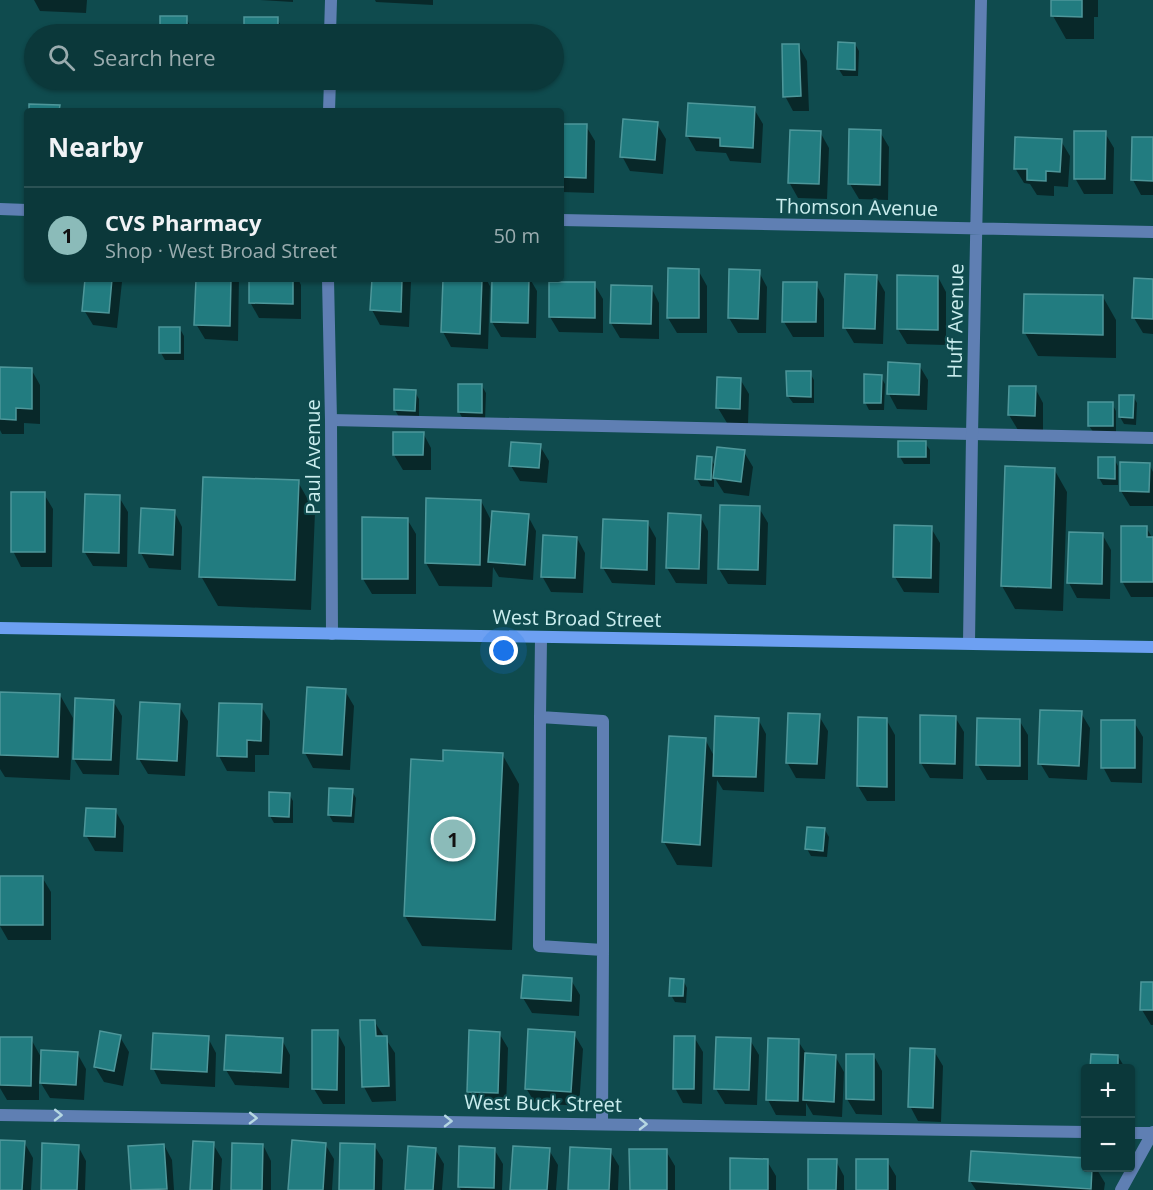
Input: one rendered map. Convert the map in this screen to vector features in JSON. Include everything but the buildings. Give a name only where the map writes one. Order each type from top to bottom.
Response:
[{"type":"main road","name":"West Broad Street","points":[[0,628],[1153,647]]},
{"type":"street","points":[[330,24],[331,0]]},
{"type":"street","name":"Huff Avenue","points":[[969,643],[981,0]]},
{"type":"street","points":[[329,108],[330,90]]},
{"type":"street","points":[[0,209],[24,210]]},
{"type":"street","name":"Thomson Avenue","points":[[564,220],[1153,232]]},
{"type":"street","name":"Paul Avenue","points":[[328,282],[332,634]]},
{"type":"street","points":[[331,420],[1153,438]]},
{"type":"street","points":[[541,638],[539,946],[603,950]]},
{"type":"street","points":[[540,717],[603,721],[602,1123]]},
{"type":"street","name":"West Buck Street","points":[[0,1115],[1081,1132]]},
{"type":"street","points":[[1135,1133],[1153,1133]]},
{"type":"street","points":[[1120,1190],[1153,1133]]},
{"type":"place","name":"CVS Pharmacy","points":[[453,839]]}]
